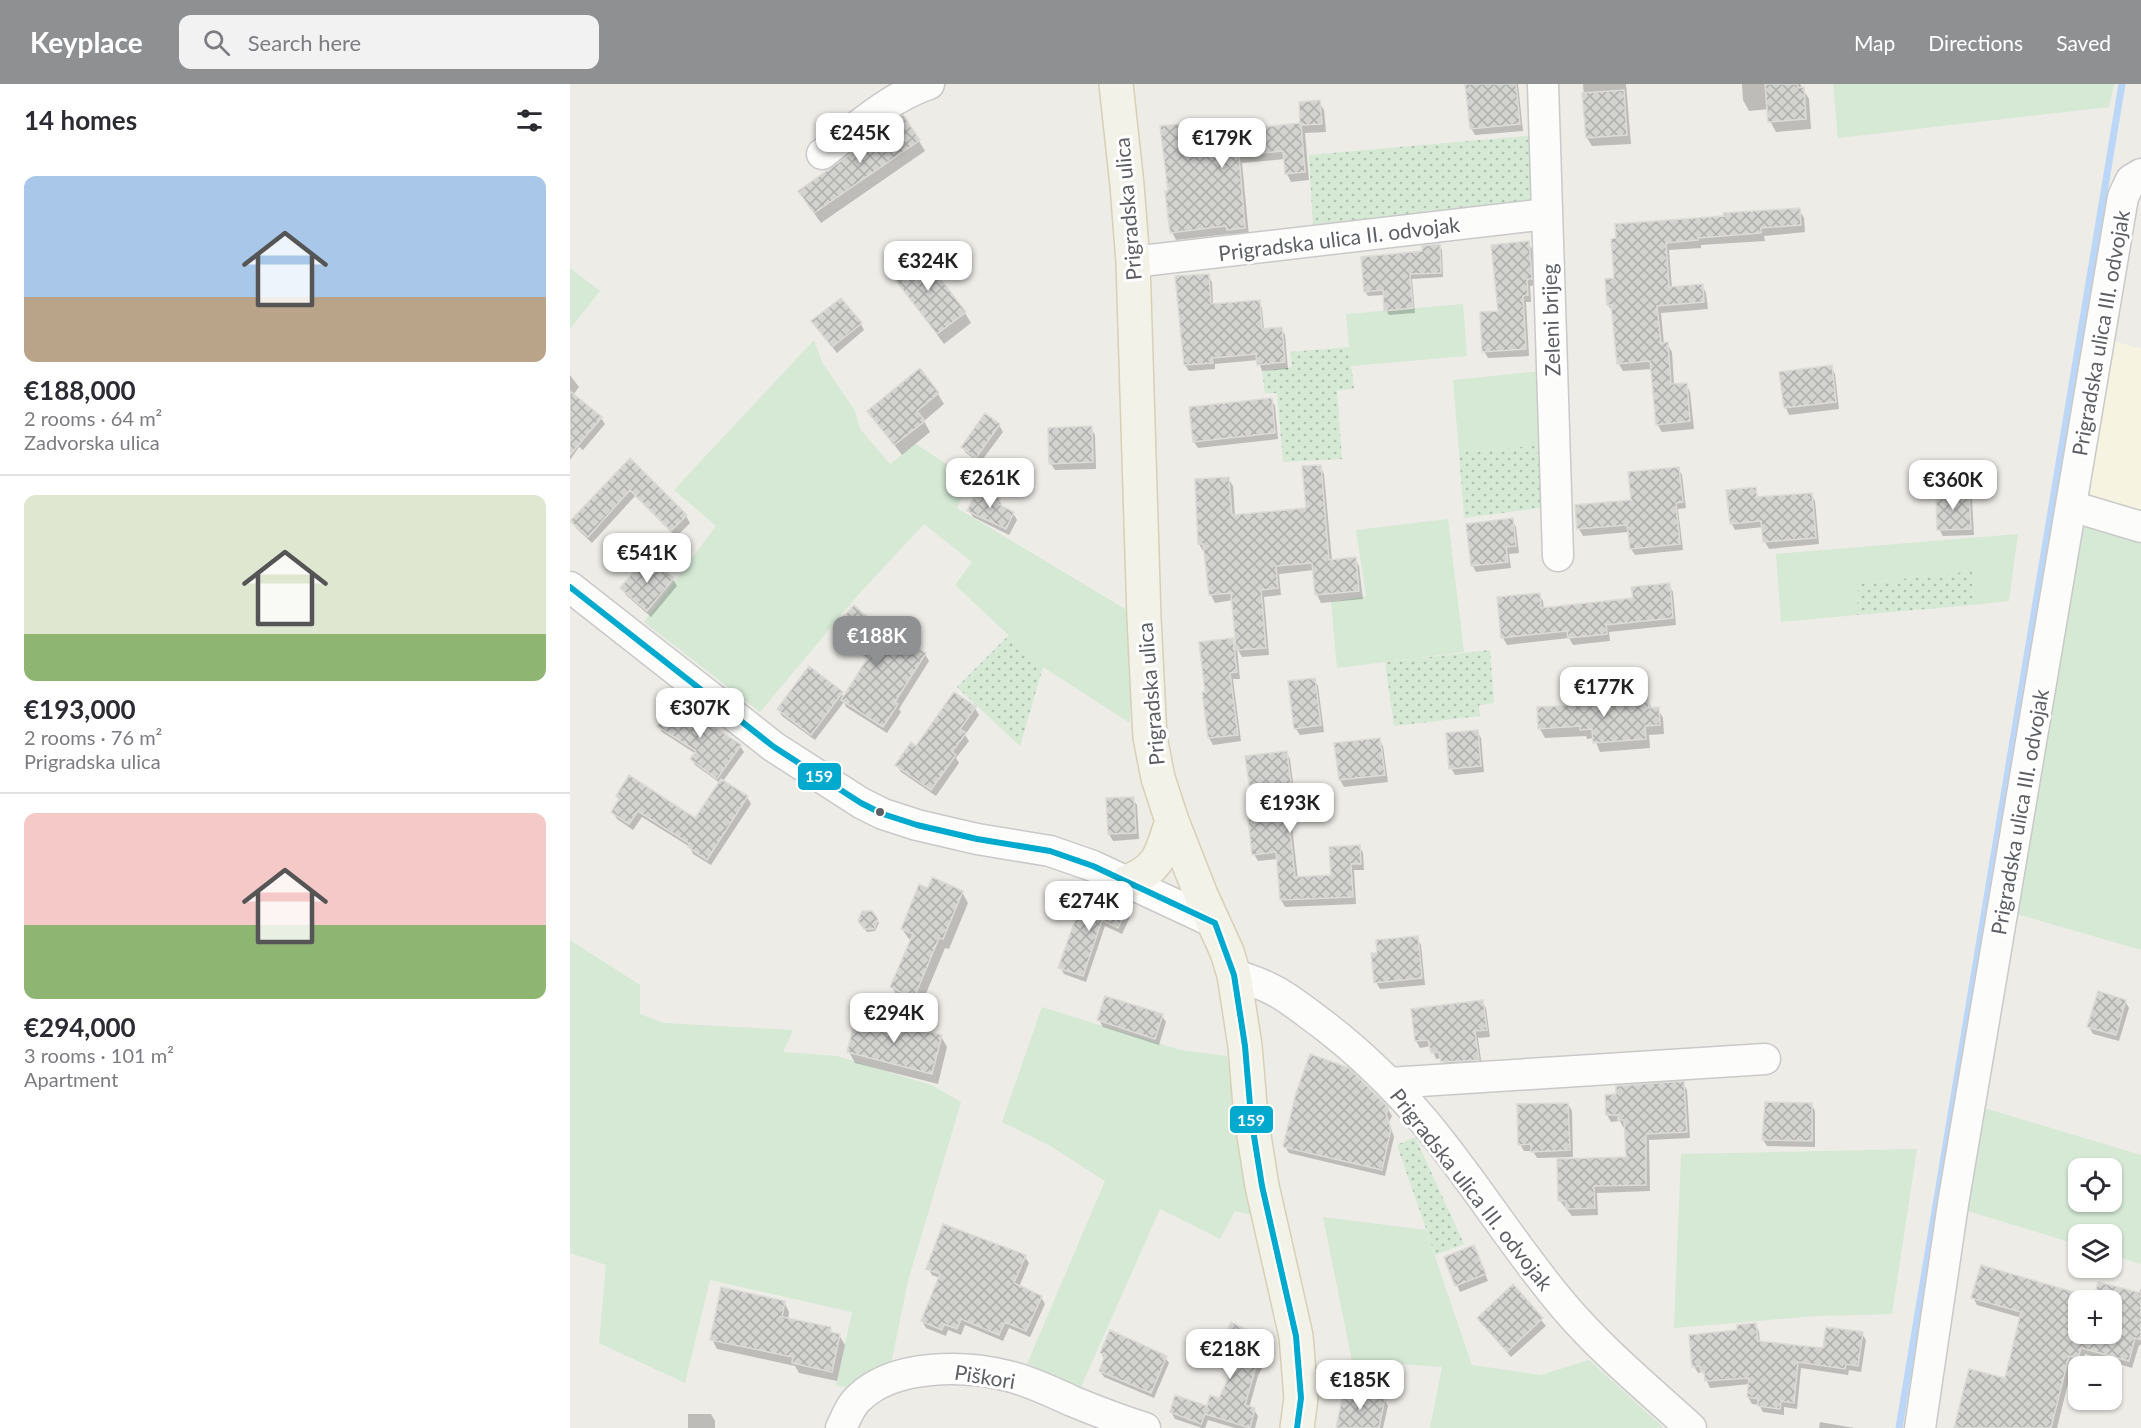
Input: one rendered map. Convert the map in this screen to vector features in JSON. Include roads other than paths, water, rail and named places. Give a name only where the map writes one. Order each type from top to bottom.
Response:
[{"type":"main road","name":"Prigradska ulica","points":[[1116,84],[1133,262],[1150,737],[1158,778],[1172,821],[1197,887],[1227,952],[1234,975],[1245,1046],[1252,1129],[1296,1336],[1301,1398],[1297,1428]]},
{"type":"main road","points":[[1127,882],[1151,870],[1161,853],[1172,821]]},
{"type":"street","points":[[822,154],[876,112],[904,94],[928,84]]},
{"type":"street","name":"Zeleni brijeg","points":[[1543,84],[1558,556]]},
{"type":"street","name":"Prigradska ulica III. odvojak","points":[[1920,1428],[1930,1347],[1953,1204],[2123,197],[2131,180],[2141,174]]},
{"type":"street","name":"Prigradska ulica II. odvojak","points":[[1133,262],[1546,214]]},
{"type":"street","points":[[2071,506],[2141,527]]},
{"type":"street","points":[[570,587],[774,747],[861,803],[883,814],[917,825],[977,839],[1050,851],[1094,866],[1215,923]]},
{"type":"street","name":"Prigradska ulica III. odvojak","points":[[1234,975],[1259,982],[1286,997],[1336,1035],[1389,1083],[1449,1153],[1563,1306],[1599,1343],[1691,1428]]},
{"type":"street","points":[[1389,1083],[1765,1059]]},
{"type":"street","name":"Piškori","points":[[841,1428],[858,1398],[876,1384],[903,1375],[944,1369],[983,1371],[1010,1376],[1101,1413],[1145,1428]]},
{"type":"waterway","points":[[1899,1428],[2122,84]]}]
